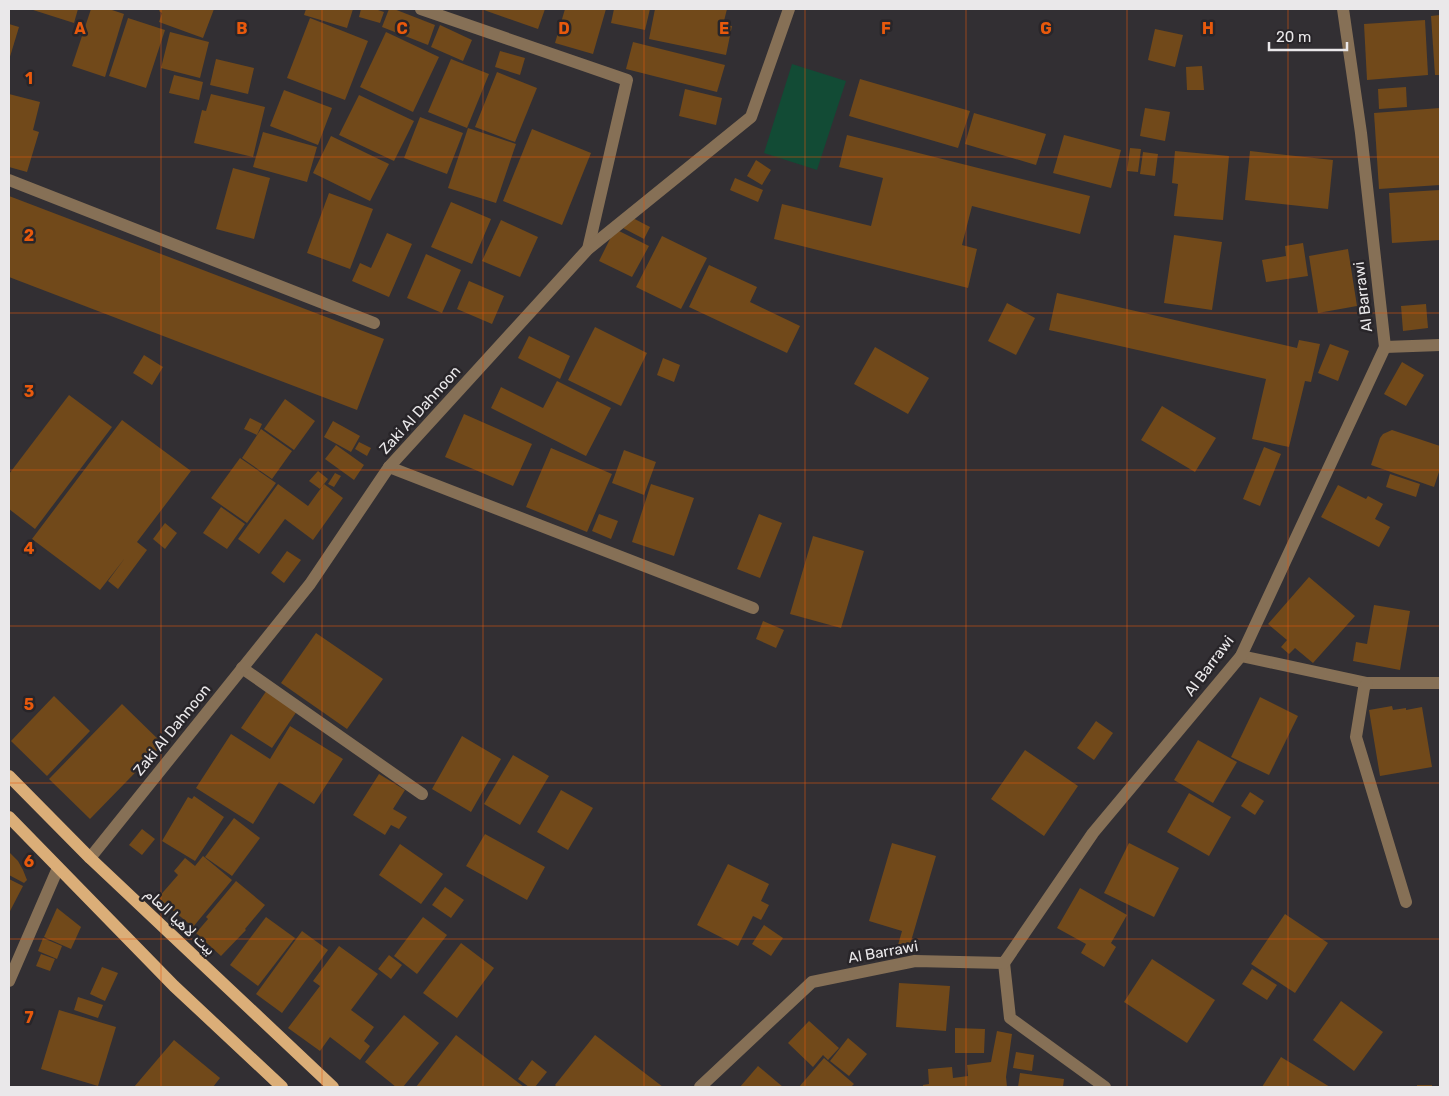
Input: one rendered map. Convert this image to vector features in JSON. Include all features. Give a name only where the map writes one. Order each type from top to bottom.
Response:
[{"type":"main road","name":"بيت لاهيا العام","points":[[9,776],[90,858],[333,1087]]},
{"type":"main road","points":[[9,817],[174,986],[282,1087]]},
{"type":"street","points":[[421,9],[627,80],[588,249]]},
{"type":"street","name":"Zaki Al Dahnoon","points":[[90,858],[310,584],[389,467],[588,249],[751,117],[789,9]]},
{"type":"street","name":"Al Barrawi","points":[[700,1087],[812,982],[915,961],[1004,962],[1093,834],[1241,656],[1385,347],[1361,133],[1343,9]]},
{"type":"street","points":[[9,180],[374,323]]},
{"type":"street","points":[[1385,347],[1440,345]]},
{"type":"street","points":[[389,467],[753,608]]},
{"type":"street","points":[[1241,656],[1367,683],[1440,683]]},
{"type":"street","points":[[242,668],[422,794]]},
{"type":"street","points":[[1367,683],[1364,688],[1356,737],[1406,902]]},
{"type":"street","points":[[9,981],[58,868]]},
{"type":"street","points":[[1004,962],[1010,1018],[1105,1087]]},
{"type":"green space","points":[[792,64],[846,81],[817,170],[764,153]]},
{"type":"building","points":[[30,9],[78,9],[74,23]]},
{"type":"building","points":[[91,9],[109,9],[124,14],[105,77],[72,66]]},
{"type":"building","points":[[160,9],[214,9],[203,38],[159,22],[162,13],[159,11]]},
{"type":"building","points":[[306,9],[353,9],[347,28],[304,15]]},
{"type":"building","points":[[361,9],[375,9],[384,12],[380,23],[359,17]]},
{"type":"building","points":[[389,9],[394,9],[435,25],[428,45],[382,27]]},
{"type":"building","points":[[481,9],[545,9],[538,29]]},
{"type":"building","points":[[565,9],[606,9],[593,54],[555,43]]},
{"type":"building","points":[[614,9],[650,9],[645,30],[611,23]]},
{"type":"building","points":[[655,9],[727,9],[723,25],[732,26],[726,55],[649,39]]},
{"type":"building","points":[[1440,15],[1440,75],[1435,75],[1431,16]]},
{"type":"building","points":[[128,18],[165,30],[146,88],[109,76]]},
{"type":"building","points":[[310,18],[368,41],[345,100],[287,78]]},
{"type":"building","points":[[1425,20],[1428,75],[1367,80],[1364,24]]},
{"type":"building","points":[[9,24],[19,27],[9,60]]},
{"type":"building","points":[[440,25],[472,40],[463,61],[431,47]]},
{"type":"building","points":[[1155,29],[1183,35],[1175,67],[1148,60]]},
{"type":"building","points":[[170,32],[209,42],[200,78],[161,68]]},
{"type":"building","points":[[386,32],[439,57],[413,112],[360,87]]},
{"type":"building","points":[[633,42],[725,65],[717,92],[626,69]]},
{"type":"building","points":[[500,51],[525,58],[520,75],[495,67]]},
{"type":"building","points":[[216,59],[254,68],[248,94],[210,85]]},
{"type":"building","points":[[451,59],[489,74],[467,128],[428,112]]},
{"type":"building","points":[[1202,66],[1204,90],[1187,90],[1186,67]]},
{"type":"building","points":[[497,72],[537,88],[515,142],[475,127]]},
{"type":"building","points":[[174,75],[203,82],[199,100],[169,93]]},
{"type":"building","points":[[860,79],[970,111],[958,148],[849,116]]},
{"type":"building","points":[[1406,87],[1407,107],[1379,109],[1378,89]]},
{"type":"building","points":[[685,89],[722,98],[716,125],[679,116]]},
{"type":"building","points":[[284,90],[332,108],[318,145],[270,126]]},
{"type":"building","points":[[9,94],[40,102],[33,130],[39,132],[27,172],[9,167]]},
{"type":"building","points":[[211,94],[265,107],[253,157],[194,143],[202,110],[206,111]]},
{"type":"building","points":[[359,95],[414,121],[394,161],[339,135]]},
{"type":"building","points":[[1145,108],[1170,112],[1165,141],[1140,136]]},
{"type":"building","points":[[1440,108],[1440,185],[1379,189],[1374,113]]},
{"type":"building","points":[[974,113],[1046,134],[1036,165],[965,144]]},
{"type":"building","points":[[420,117],[463,133],[447,174],[404,158]]},
{"type":"building","points":[[468,128],[516,144],[496,203],[448,188]]},
{"type":"building","points":[[532,129],[591,153],[562,225],[503,201]]},
{"type":"building","points":[[263,132],[317,147],[307,182],[253,167]]},
{"type":"building","points":[[847,135],[1090,196],[1080,234],[972,206],[962,245],[977,249],[968,288],[774,239],[782,204],[871,226],[883,178],[839,167]]},
{"type":"building","points":[[1064,135],[1121,150],[1111,188],[1053,173]]},
{"type":"building","points":[[331,136],[389,164],[370,201],[313,173]]},
{"type":"building","points":[[1130,148],[1141,149],[1138,172],[1127,171]]},
{"type":"building","points":[[1175,151],[1229,156],[1223,220],[1174,216],[1178,184],[1172,183]]},
{"type":"building","points":[[1250,151],[1333,160],[1328,209],[1245,200]]},
{"type":"building","points":[[1143,152],[1158,154],[1155,176],[1140,174]]},
{"type":"building","points":[[756,160],[771,170],[762,185],[747,176]]},
{"type":"building","points":[[233,168],[270,178],[254,239],[216,229]]},
{"type":"building","points":[[735,178],[763,190],[758,202],[730,190]]},
{"type":"building","points":[[1440,190],[1440,240],[1392,243],[1389,193]]},
{"type":"building","points":[[329,193],[373,209],[350,269],[307,253]]},
{"type":"building","points":[[9,196],[384,339],[357,410],[9,277]]},
{"type":"building","points":[[451,202],[491,219],[472,264],[431,247]]},
{"type":"building","points":[[629,216],[650,227],[644,239],[623,228]]},
{"type":"building","points":[[501,220],[538,237],[520,277],[482,261]]},
{"type":"building","points":[[615,229],[649,246],[632,277],[599,261]]},
{"type":"building","points":[[387,233],[412,244],[389,297],[352,281],[360,263],[371,268]]},
{"type":"building","points":[[1174,235],[1222,242],[1212,310],[1164,303]]},
{"type":"building","points":[[662,236],[707,258],[681,309],[636,287]]},
{"type":"building","points":[[1303,243],[1308,276],[1266,282],[1262,260],[1286,256],[1285,246]]},
{"type":"building","points":[[1348,249],[1357,306],[1318,313],[1309,256]]},
{"type":"building","points":[[426,254],[461,270],[442,313],[407,298]]},
{"type":"building","points":[[709,265],[757,287],[750,302],[800,326],[787,353],[689,307]]},
{"type":"building","points":[[469,281],[504,296],[492,324],[457,309]]},
{"type":"building","points":[[1057,293],[1297,348],[1299,340],[1320,344],[1311,382],[1305,381],[1289,447],[1252,439],[1266,379],[1049,330]]},
{"type":"building","points":[[1007,303],[1035,318],[1016,355],[988,341]]},
{"type":"building","points":[[1426,304],[1428,328],[1403,331],[1401,306]]},
{"type":"building","points":[[595,327],[647,353],[621,406],[568,380]]},
{"type":"building","points":[[529,336],[570,356],[560,379],[518,358]]},
{"type":"building","points":[[1330,344],[1349,351],[1338,381],[1318,373]]},
{"type":"building","points":[[875,347],[929,378],[908,414],[854,384]]},
{"type":"building","points":[[144,355],[163,367],[152,385],[133,373]]},
{"type":"building","points":[[663,358],[680,365],[674,382],[657,375]]},
{"type":"building","points":[[1402,362],[1424,375],[1406,406],[1384,394]]},
{"type":"building","points":[[557,381],[611,408],[586,456],[491,408],[501,387],[543,408]]},
{"type":"building","points":[[69,395],[112,427],[35,529],[9,509],[9,474]]},
{"type":"building","points":[[285,399],[315,421],[294,450],[264,429]]},
{"type":"building","points":[[1162,406],[1216,438],[1195,472],[1141,440]]},
{"type":"building","points":[[464,414],[532,444],[513,486],[445,457]]},
{"type":"building","points":[[250,418],[262,424],[257,435],[244,429]]},
{"type":"building","points":[[122,420],[191,471],[137,542],[147,550],[118,589],[108,581],[125,558],[100,590],[32,539]]},
{"type":"building","points":[[333,421],[360,436],[351,452],[324,437]]},
{"type":"building","points":[[261,429],[292,451],[272,479],[242,458]]},
{"type":"building","points":[[1392,430],[1440,446],[1440,469],[1434,487],[1371,465],[1380,438],[1383,434]]},
{"type":"building","points":[[359,442],[371,448],[367,456],[355,449]]},
{"type":"building","points":[[336,445],[364,465],[354,480],[325,459]]},
{"type":"building","points":[[1264,447],[1281,454],[1260,506],[1243,499]]},
{"type":"building","points":[[551,448],[612,474],[587,532],[526,507]]},
{"type":"building","points":[[624,450],[656,462],[644,495],[612,483]]},
{"type":"building","points":[[240,458],[276,483],[247,523],[211,498]]},
{"type":"building","points":[[318,471],[328,479],[320,489],[309,481]]},
{"type":"building","points":[[335,473],[341,476],[334,487],[328,484]]},
{"type":"building","points":[[1390,474],[1420,484],[1416,497],[1386,487]]},
{"type":"building","points":[[278,484],[308,506],[324,484],[343,498],[313,540],[285,519],[259,554],[238,539]]},
{"type":"building","points":[[651,484],[694,498],[674,556],[632,542]]},
{"type":"building","points":[[1338,485],[1366,499],[1368,496],[1383,504],[1375,519],[1390,527],[1379,547],[1321,517]]},
{"type":"building","points":[[221,507],[245,524],[227,549],[203,533]]},
{"type":"building","points":[[599,514],[618,521],[611,539],[592,531]]},
{"type":"building","points":[[759,514],[782,523],[760,578],[737,569]]},
{"type":"building","points":[[165,523],[177,533],[165,549],[153,539]]},
{"type":"building","points":[[813,536],[864,551],[841,628],[790,614]]},
{"type":"building","points":[[287,551],[301,560],[284,583],[271,573]]},
{"type":"building","points":[[1309,577],[1355,616],[1313,663],[1295,648],[1289,654],[1281,647],[1287,640],[1268,624]]},
{"type":"building","points":[[1374,605],[1410,611],[1400,670],[1353,661],[1356,642],[1367,644]]},
{"type":"building","points":[[763,621],[784,630],[776,648],[756,639]]},
{"type":"building","points":[[316,633],[383,679],[347,729],[281,683]]},
{"type":"building","points":[[267,690],[297,711],[272,748],[241,728]]},
{"type":"building","points":[[54,696],[90,731],[47,776],[11,741]]},
{"type":"building","points":[[1260,697],[1298,716],[1269,775],[1231,757]]},
{"type":"building","points":[[122,704],[163,744],[90,819],[49,779]]},
{"type":"building","points":[[1392,706],[1393,710],[1422,707],[1432,767],[1380,776],[1369,710]]},
{"type":"building","points":[[1096,721],[1113,733],[1094,760],[1077,748]]},
{"type":"building","points":[[290,726],[343,759],[314,804],[279,782],[253,824],[196,788],[231,734],[270,759]]},
{"type":"building","points":[[462,736],[501,759],[471,812],[432,789]]},
{"type":"building","points":[[1198,740],[1237,762],[1213,803],[1174,780]]},
{"type":"building","points":[[1025,750],[1078,786],[1044,836],[991,799]]},
{"type":"building","points":[[513,755],[549,776],[520,825],[484,804]]},
{"type":"building","points":[[379,774],[405,790],[393,809],[407,817],[399,829],[391,825],[385,835],[353,815]]},
{"type":"building","points":[[561,790],[593,808],[568,850],[537,832]]},
{"type":"building","points":[[1250,792],[1264,801],[1255,815],[1241,806]]},
{"type":"building","points":[[1189,793],[1231,817],[1209,856],[1167,832]]},
{"type":"building","points":[[194,796],[224,817],[195,861],[162,841],[188,797],[192,799]]},
{"type":"building","points":[[234,818],[260,838],[232,876],[205,857]]},
{"type":"building","points":[[142,829],[155,839],[142,855],[129,845]]},
{"type":"building","points":[[485,834],[545,867],[527,900],[466,866]]},
{"type":"building","points":[[892,843],[936,856],[909,948],[898,945],[902,931],[869,921]]},
{"type":"building","points":[[1129,843],[1179,868],[1154,917],[1104,893]]},
{"type":"building","points":[[400,844],[443,874],[421,904],[379,875]]},
{"type":"building","points":[[9,852],[18,861],[23,870],[27,880],[24,883],[9,875]]},
{"type":"building","points":[[203,856],[232,880],[193,927],[158,898],[178,875],[174,871],[185,858],[195,866]]},
{"type":"building","points":[[728,864],[769,884],[761,901],[769,905],[761,920],[753,916],[738,946],[697,925]]},
{"type":"building","points":[[9,879],[23,886],[9,913]]},
{"type":"building","points":[[236,881],[265,905],[246,930],[221,956],[196,933],[208,919],[206,917]]},
{"type":"building","points":[[445,887],[464,900],[451,918],[432,905]]},
{"type":"building","points":[[1080,888],[1127,915],[1111,943],[1116,947],[1104,967],[1081,953],[1086,944],[1057,928]]},
{"type":"building","points":[[57,908],[81,927],[71,949],[44,937]]},
{"type":"building","points":[[1285,914],[1328,943],[1295,993],[1251,964]]},
{"type":"building","points":[[266,917],[295,938],[258,986],[230,965]]},
{"type":"building","points":[[423,917],[447,935],[417,974],[394,956]]},
{"type":"building","points":[[764,925],[783,938],[771,956],[752,944]]},
{"type":"building","points":[[302,931],[328,950],[282,1013],[256,994]]},
{"type":"building","points":[[43,938],[62,946],[57,959],[38,951]]},
{"type":"building","points":[[461,943],[494,968],[457,1018],[423,993]]},
{"type":"building","points":[[339,946],[378,974],[351,1010],[374,1027],[364,1041],[370,1046],[360,1060],[330,1037],[320,1051],[288,1028],[320,986],[313,981]]},
{"type":"building","points":[[41,954],[55,959],[50,971],[36,966]]},
{"type":"building","points":[[389,955],[402,965],[391,979],[378,969]]},
{"type":"building","points":[[1152,959],[1215,1000],[1187,1043],[1124,1002]]},
{"type":"building","points":[[102,967],[118,973],[105,1001],[90,994]]},
{"type":"building","points":[[1252,969],[1277,985],[1267,1000],[1242,984]]},
{"type":"building","points":[[899,983],[950,986],[946,1031],[896,1027]]},
{"type":"building","points":[[78,997],[103,1005],[98,1018],[74,1010]]},
{"type":"building","points":[[1341,1001],[1383,1032],[1354,1071],[1313,1040]]},
{"type":"building","points":[[59,1010],[116,1027],[98,1086],[41,1069]]},
{"type":"building","points":[[404,1015],[439,1043],[403,1087],[396,1087],[365,1062]]},
{"type":"building","points":[[809,1021],[839,1048],[828,1060],[823,1055],[813,1067],[788,1043]]},
{"type":"building","points":[[955,1028],[985,1029],[984,1053],[955,1053]]},
{"type":"building","points":[[997,1031],[1012,1034],[1006,1077],[1007,1087],[923,1087],[923,1085],[929,1084],[928,1069],[952,1067],[953,1078],[968,1076],[967,1065],[991,1062]]},
{"type":"building","points":[[456,1035],[524,1087],[416,1087]]},
{"type":"building","points":[[595,1035],[663,1087],[557,1087],[555,1085]]},
{"type":"building","points":[[848,1038],[867,1054],[849,1076],[830,1061]]},
{"type":"building","points":[[174,1040],[220,1078],[213,1087],[134,1087]]},
{"type":"building","points":[[1016,1052],[1034,1055],[1032,1071],[1013,1068]]},
{"type":"building","points":[[1281,1057],[1330,1087],[1262,1087]]},
{"type":"building","points":[[824,1058],[854,1084],[851,1087],[799,1087]]},
{"type":"building","points":[[532,1060],[547,1072],[535,1087],[529,1087],[518,1079]]},
{"type":"building","points":[[758,1066],[783,1087],[740,1087]]},
{"type":"building","points":[[1020,1073],[1064,1079],[1063,1087],[1018,1087]]},
{"type":"building","points":[[1417,1085],[1432,1085],[1432,1087],[1417,1087]]}]
